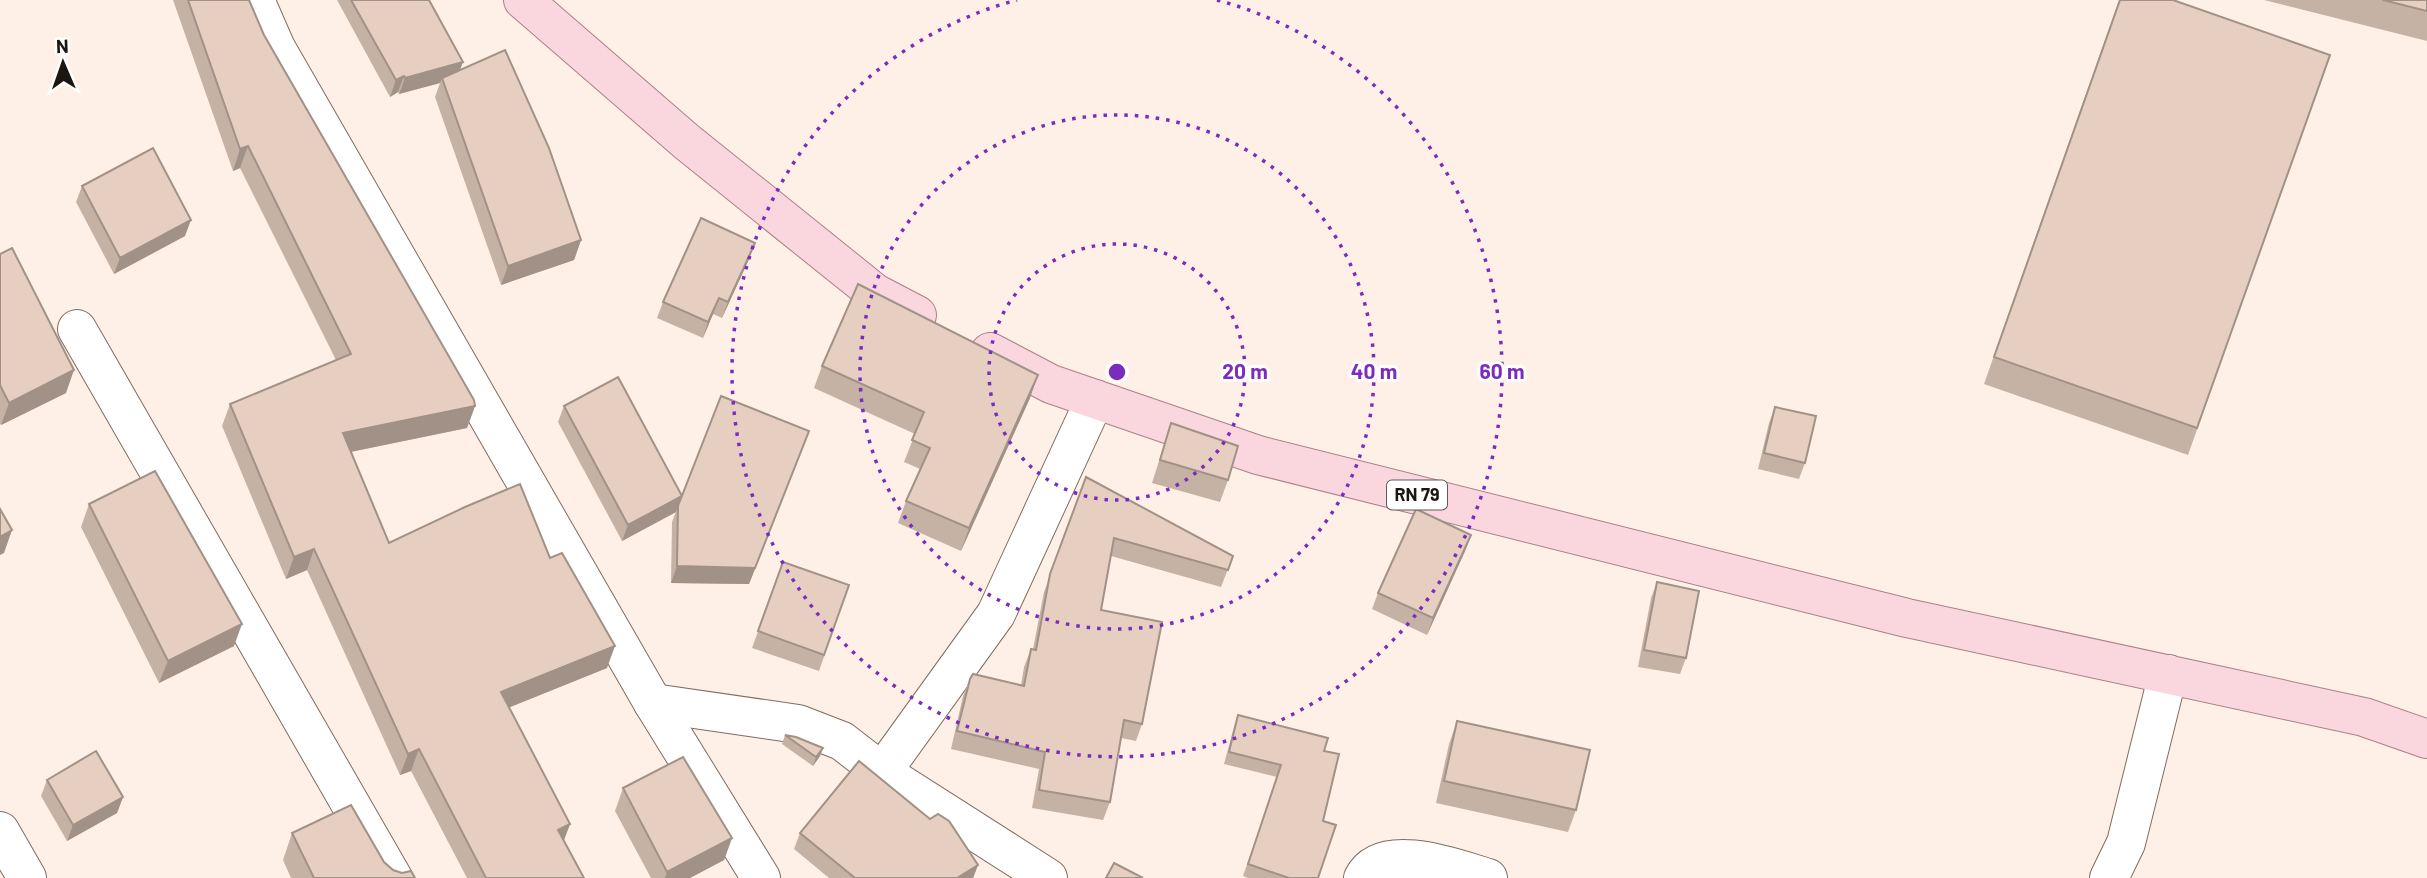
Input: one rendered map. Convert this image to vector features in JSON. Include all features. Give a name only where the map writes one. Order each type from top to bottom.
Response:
[{"type":"main road","name":"RN 79","points":[[523,0],[687,142],[875,293],[1051,384],[1258,455],[1907,618],[2364,718],[2427,739]]},
{"type":"street","points":[[255,0],[276,48],[653,703],[761,878]]},
{"type":"street","points":[[77,329],[393,878]]},
{"type":"street","points":[[881,772],[996,614],[1095,399]]},
{"type":"street","points":[[2109,878],[2126,843],[2168,674]]},
{"type":"street","points":[[653,703],[798,724],[842,741],[881,772],[1048,878]]},
{"type":"street","points":[[0,831],[27,878]]},
{"type":"street","points":[[1363,878],[1367,871],[1386,862],[1420,858],[1488,878]]},
{"type":"building","points":[[188,0],[249,0],[264,35],[474,400],[475,406],[343,433],[389,543],[520,484],[550,558],[562,553],[615,646],[501,692],[570,824],[558,830],[584,878],[486,878],[419,749],[408,754],[314,549],[294,557],[230,404],[351,354],[248,146],[240,149]]},
{"type":"building","points":[[351,0],[429,0],[463,62],[396,80]]},
{"type":"building","points":[[2120,0],[2173,0],[2330,55],[2197,428],[1994,357]]},
{"type":"building","points":[[2383,0],[2427,0],[2427,11]]},
{"type":"building","points":[[505,50],[549,148],[581,240],[508,266],[442,78]]},
{"type":"building","points":[[153,148],[191,220],[120,258],[82,186]]},
{"type":"building","points":[[701,218],[755,243],[728,302],[719,298],[708,322],[663,302]]},
{"type":"building","points":[[12,248],[74,370],[9,403],[0,385],[0,254]]},
{"type":"building","points":[[858,284],[1038,375],[969,528],[906,501],[930,448],[912,440],[924,412],[822,366]]},
{"type":"building","points":[[618,377],[682,496],[628,525],[564,406]]},
{"type":"building","points":[[721,396],[809,431],[755,568],[677,566],[678,506]]},
{"type":"building","points":[[1775,407],[1816,416],[1805,463],[1764,453]]},
{"type":"building","points":[[1171,423],[1238,446],[1228,480],[1160,460]]},
{"type":"building","points":[[155,471],[242,624],[168,661],[89,504]]},
{"type":"building","points":[[1086,477],[1233,556],[1228,570],[1114,538],[1101,610],[1162,622],[1142,724],[1124,720],[1110,802],[1039,790],[1045,752],[957,731],[973,674],[1024,686],[1031,649],[1036,650],[1050,574]]},
{"type":"building","points":[[0,509],[12,530],[0,537]]},
{"type":"building","points":[[1416,509],[1471,535],[1433,618],[1378,593]]},
{"type":"building","points":[[783,562],[849,585],[824,655],[758,631]]},
{"type":"building","points":[[1657,582],[1699,591],[1686,658],[1644,650]]},
{"type":"building","points":[[1238,715],[1328,738],[1324,751],[1339,754],[1323,821],[1336,825],[1318,878],[1289,878],[1248,864],[1281,765],[1229,752]]},
{"type":"building","points":[[1457,721],[1590,750],[1576,810],[1444,781]]},
{"type":"building","points":[[785,735],[796,737],[823,748],[816,757]]},
{"type":"building","points":[[96,751],[123,797],[73,825],[47,780]]},
{"type":"building","points":[[683,757],[732,838],[667,872],[623,788]]},
{"type":"building","points":[[859,761],[930,819],[938,814],[949,821],[978,865],[957,878],[855,878],[800,833]]},
{"type":"building","points":[[351,805],[384,862],[393,870],[402,873],[411,871],[415,878],[314,878],[292,833]]},
{"type":"building","points":[[1114,863],[1143,878],[1106,878]]}]
